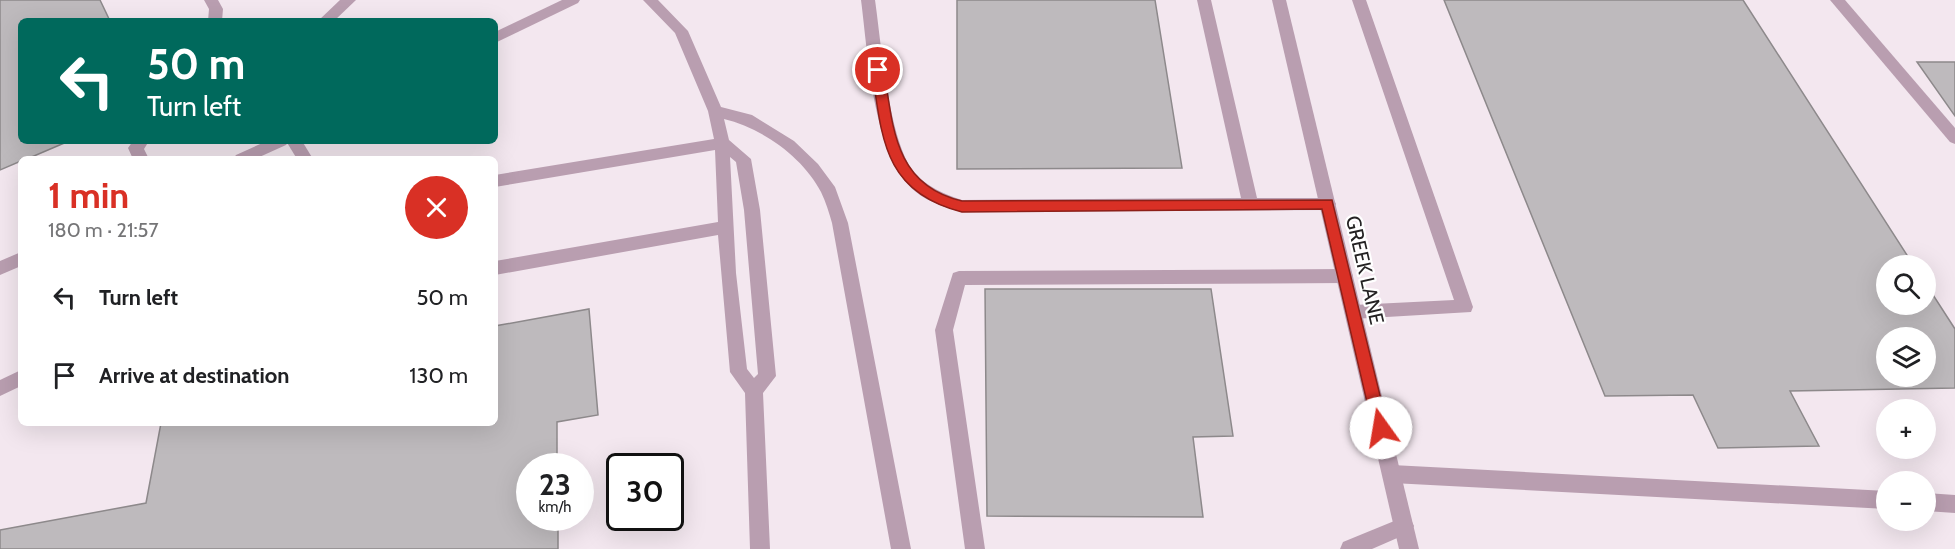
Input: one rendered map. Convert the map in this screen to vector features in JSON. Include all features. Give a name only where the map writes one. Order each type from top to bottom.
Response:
[{"type":"street","points":[[211,0],[216,9],[215,18]]},
{"type":"street","points":[[329,18],[349,0]]},
{"type":"street","points":[[498,37],[573,0]]},
{"type":"street","points":[[650,0],[681,31],[715,111],[722,143],[728,273],[739,372],[754,391],[760,549]]},
{"type":"street","points":[[868,0],[889,140],[899,164],[913,181],[926,193],[941,201],[962,206],[1328,204]]},
{"type":"street","points":[[1204,0],[1250,203]]},
{"type":"street","name":"GREEK LANE","points":[[1279,0],[1409,549]]},
{"type":"street","points":[[1353,312],[1465,307],[1359,0]]},
{"type":"street","points":[[1837,0],[1955,138]]},
{"type":"street","points":[[715,111],[747,119],[789,145],[813,168],[829,191],[840,223],[901,549]]},
{"type":"street","points":[[498,180],[722,143],[743,159],[752,210],[767,376],[754,391]]},
{"type":"street","points":[[248,156],[274,144]]},
{"type":"street","points":[[498,267],[726,228]]},
{"type":"street","points":[[0,268],[18,260]]},
{"type":"street","points":[[975,549],[944,330],[959,278],[1345,276]]},
{"type":"street","points":[[0,388],[18,379]]},
{"type":"street","points":[[1392,474],[1876,499]]},
{"type":"street","points":[[1936,503],[1955,504]]},
{"type":"street","points":[[1350,549],[1404,526]]},
{"type":"shaded area","points":[[0,0],[1955,0],[1955,549],[0,549]]},
{"type":"building","points":[[0,0],[100,0],[109,18],[18,18],[18,144],[62,144],[34,156],[18,156],[18,162],[0,170]]},
{"type":"building","points":[[957,0],[1155,0],[1182,168],[957,169]]},
{"type":"building","points":[[1444,0],[1743,0],[1907,255],[1876,255],[1876,315],[1936,315],[1936,300],[1955,329],[1955,388],[1790,391],[1819,446],[1718,448],[1693,395],[1605,396]]},
{"type":"building","points":[[1917,62],[1955,62],[1955,116]]},
{"type":"building","points":[[985,289],[1211,289],[1233,436],[1193,437],[1203,517],[987,516]]},
{"type":"building","points":[[589,309],[598,415],[557,422],[557,453],[516,453],[516,531],[558,531],[558,549],[0,549],[0,530],[146,503],[160,426],[498,426],[498,325]]},
{"type":"route","points":[[878,70],[889,140],[899,164],[926,193],[941,201],[962,206],[1328,204],[1381,428]]}]
